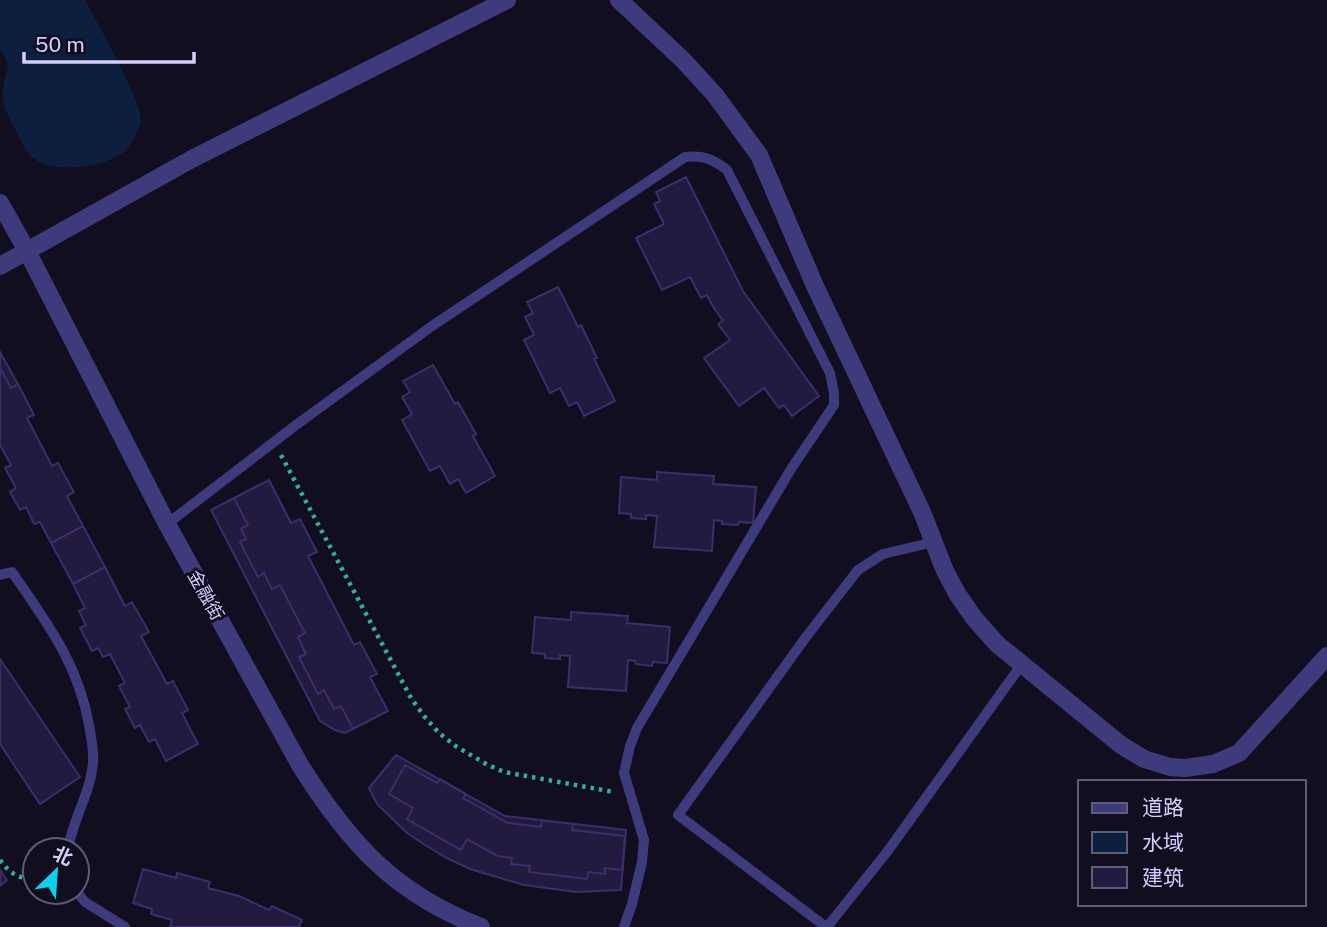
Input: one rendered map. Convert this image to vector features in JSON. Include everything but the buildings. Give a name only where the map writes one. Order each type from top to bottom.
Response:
[{"type":"street","points":[[0,266],[190,160],[507,0]]},
{"type":"street","points":[[619,0],[707,86],[759,155],[816,286],[922,512],[945,571],[974,618],[997,644],[1121,745],[1144,759],[1170,767],[1185,768],[1213,764],[1239,753],[1327,656]]},
{"type":"street","name":"金融街","points":[[0,203],[167,524],[300,765],[337,820],[379,866],[403,886],[446,912],[481,927]]},
{"type":"lane","points":[[167,524],[274,441],[432,326],[685,158],[705,157],[727,170],[830,373],[834,405],[791,469],[637,728],[624,773],[644,840],[642,862],[624,927]]},
{"type":"lane","points":[[934,542],[883,554],[858,570],[806,637],[678,815],[827,927],[887,852],[1022,664]]},
{"type":"lane","points":[[0,575],[12,572],[59,641],[70,662],[85,706],[93,762],[72,836]]},
{"type":"lane","points":[[91,906],[125,927]]},
{"type":"path","points":[[274,441],[411,698],[439,733],[471,757],[504,772],[630,795]]},
{"type":"path","points":[[0,860],[10,872],[21,877]]},
{"type":"water","points":[[0,0],[85,0],[128,81],[140,112],[141,124],[126,150],[105,161],[78,167],[50,166],[30,155],[4,104],[3,91],[8,67],[0,49]]}]
